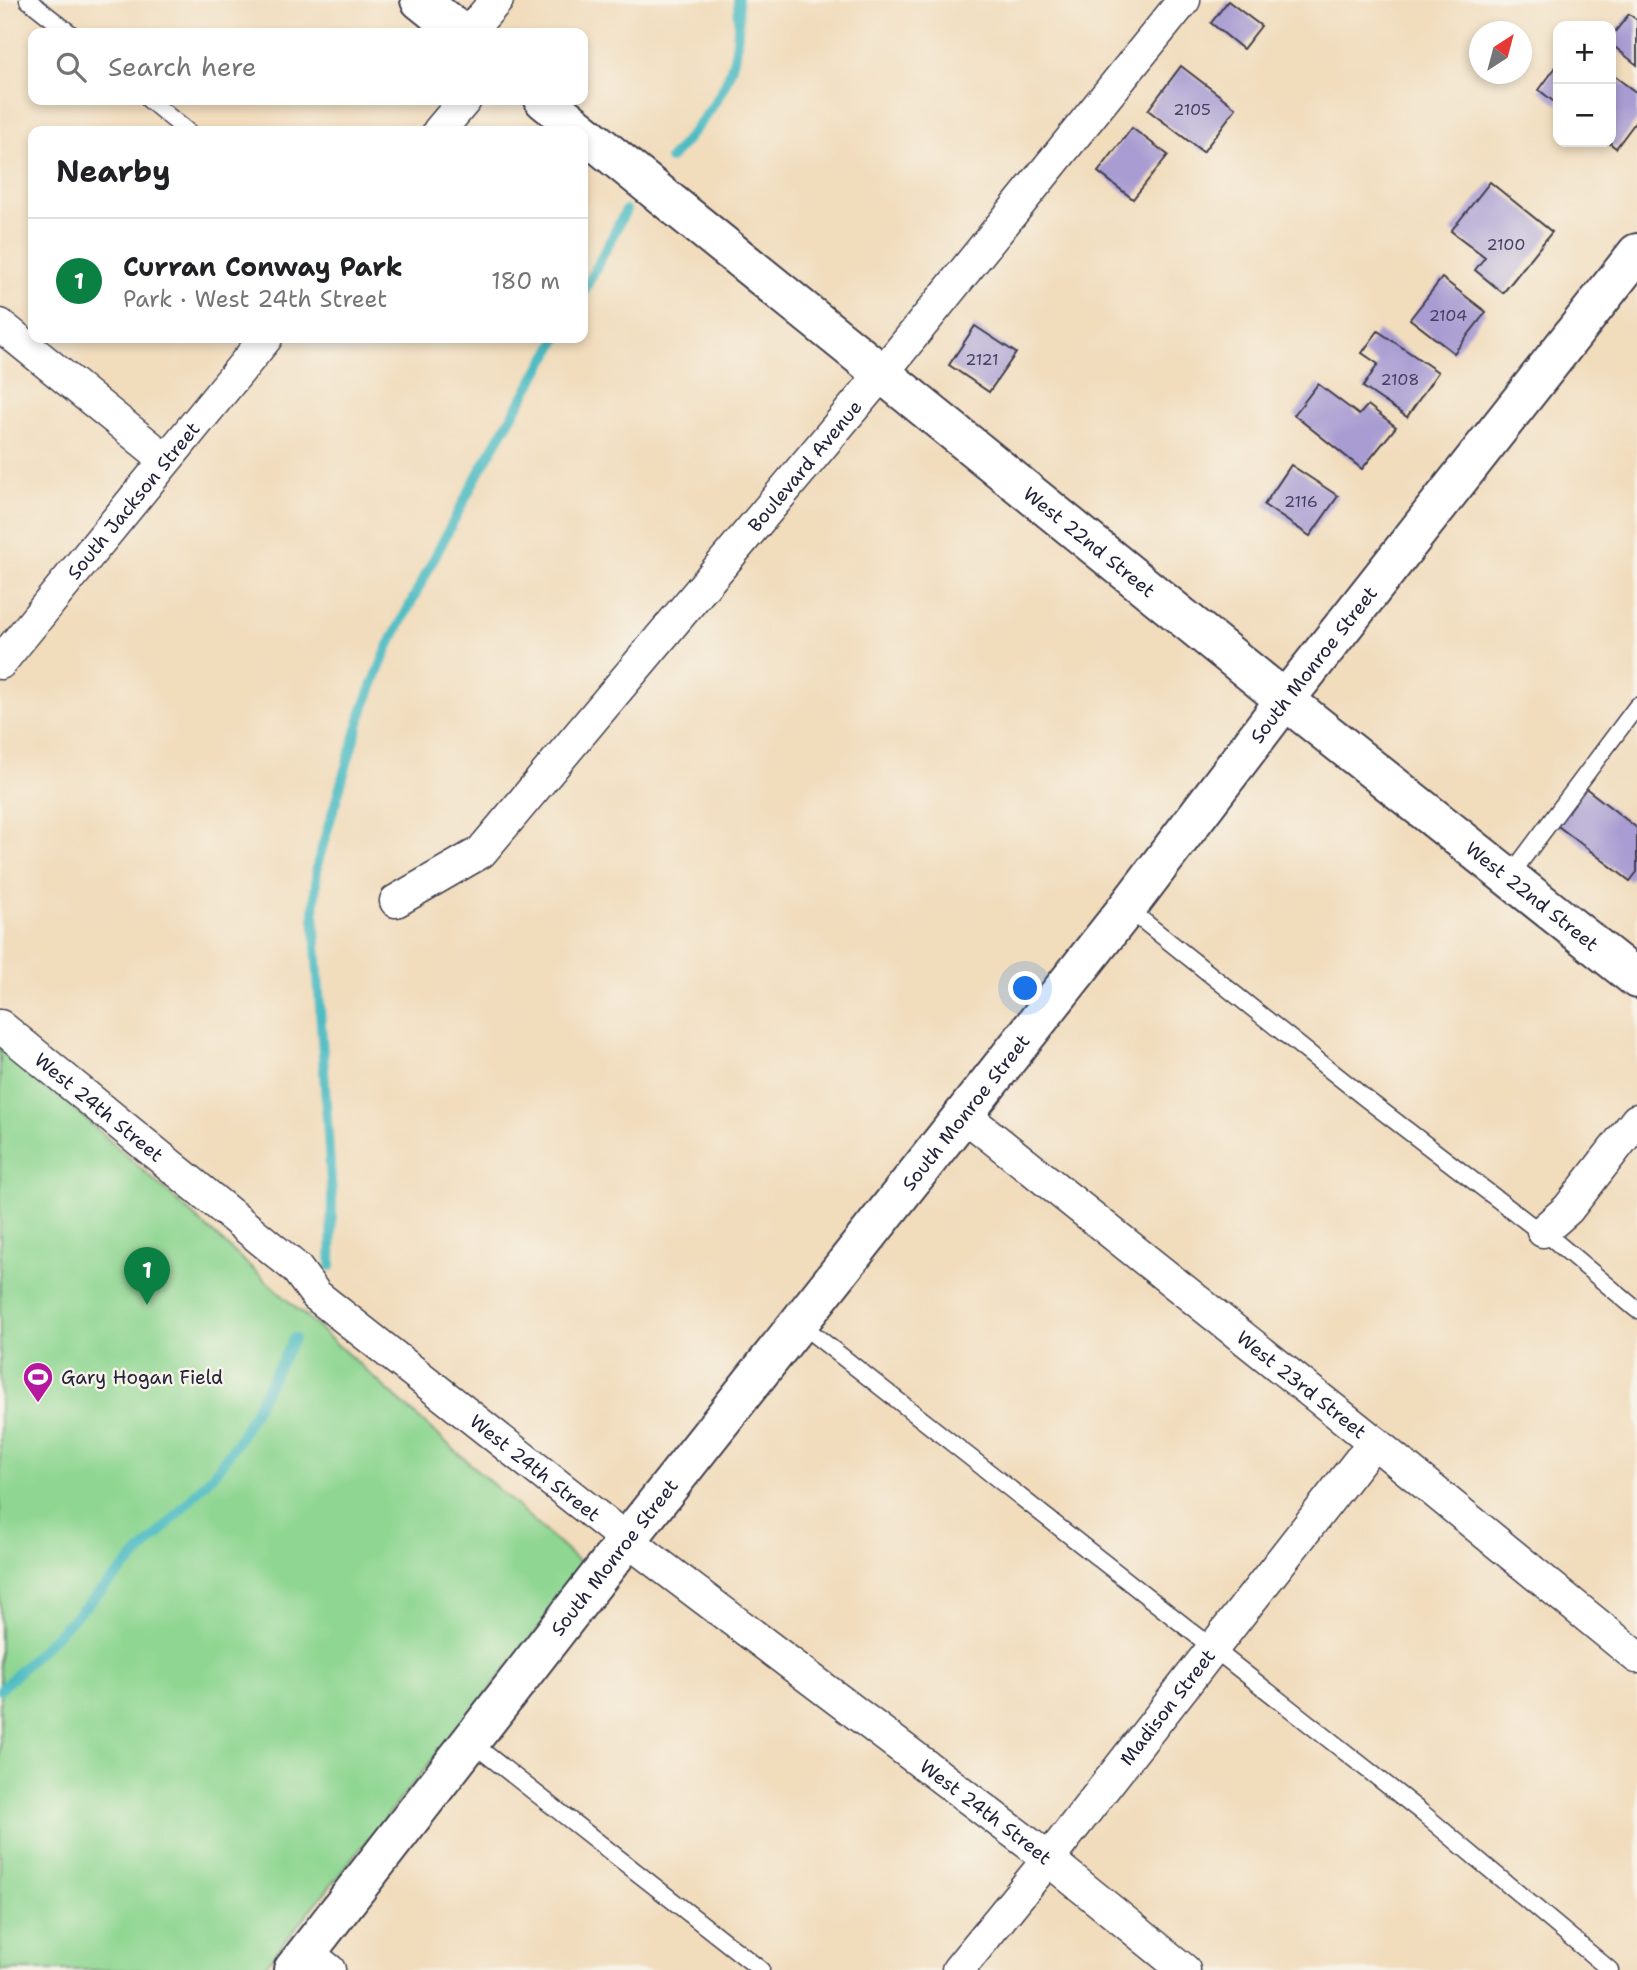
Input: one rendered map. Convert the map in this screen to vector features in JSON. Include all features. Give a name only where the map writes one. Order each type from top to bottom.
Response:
[{"type":"street","points":[[421,0],[455,28]]},
{"type":"street","points":[[472,28],[497,0]]},
{"type":"street","name":"Boulevard Avenue","points":[[396,901],[481,852],[884,371],[1184,0]]},
{"type":"street","points":[[443,126],[461,105]]},
{"type":"street","name":"West 22nd Street","points":[[550,105],[577,126]]},
{"type":"street","name":"West 22nd Street","points":[[588,135],[884,371],[1285,700],[1637,979]]},
{"type":"street","name":"South Monroe Street","points":[[309,1964],[472,1743],[627,1540],[1127,908],[1285,700],[1637,253]]},
{"type":"street","points":[[0,325],[165,459]]},
{"type":"street","name":"South Jackson Street","points":[[0,663],[262,343]]},
{"type":"street","name":"West 24th Street","points":[[0,1026],[296,1268],[316,1295],[627,1540],[1028,1843],[1184,1970]]},
{"type":"street","name":"West 23rd Street","points":[[964,1115],[1374,1441],[1637,1657]]},
{"type":"street","points":[[1543,1231],[1567,1209],[1637,1120]]},
{"type":"street","name":"Madison Street","points":[[958,1970],[1047,1861],[1374,1441]]},
{"type":"lane","points":[[28,0],[64,28]]},
{"type":"lane","points":[[155,105],[181,126]]},
{"type":"lane","points":[[1509,877],[1637,706]]},
{"type":"lane","points":[[1127,908],[1365,1098],[1531,1225],[1543,1231],[1637,1310]]},
{"type":"lane","points":[[798,1322],[1420,1811],[1610,1970]]},
{"type":"lane","points":[[472,1743],[761,1970]]},
{"type":"green space","points":[[0,1042],[587,1569],[262,1970],[0,1970]]},
{"type":"building","points":[[1228,1],[1261,26],[1243,49],[1211,23]]},
{"type":"building","points":[[1629,14],[1637,20],[1637,65],[1616,48],[1616,31]]},
{"type":"building","points":[[1181,66],[1236,108],[1203,152],[1148,110]]},
{"type":"building","points":[[1553,71],[1553,101],[1539,90]]},
{"type":"building","points":[[1616,77],[1637,93],[1637,120],[1616,148]]},
{"type":"building","points":[[1132,128],[1168,155],[1133,199],[1098,172]]},
{"type":"building","points":[[1490,182],[1552,232],[1503,293],[1475,270],[1485,257],[1451,231]]},
{"type":"building","points":[[1442,278],[1486,312],[1454,353],[1410,319]]},
{"type":"building","points":[[975,326],[1016,353],[989,392],[949,365]]},
{"type":"building","points":[[1378,331],[1438,372],[1407,417],[1363,387],[1378,364],[1362,353]]},
{"type":"building","points":[[1318,384],[1359,415],[1368,405],[1396,427],[1362,469],[1294,415]]},
{"type":"building","points":[[1291,465],[1338,496],[1310,536],[1264,505]]},
{"type":"building","points":[[1583,786],[1637,828],[1637,872],[1630,881],[1554,823]]},
{"type":"waterway","points":[[670,159],[701,122],[724,87],[736,49],[738,0]]},
{"type":"waterway","points":[[588,283],[626,210]]},
{"type":"waterway","points":[[331,1266],[332,1198],[314,913],[317,865],[363,709],[388,647],[479,472],[555,343]]},
{"type":"waterway","points":[[0,1690],[159,1534],[217,1470],[238,1441],[294,1338]]},
{"type":"place","name":"Curran Conway Park","points":[[147,1305]]},
{"type":"place","name":"Gary Hogan Field","points":[[38,1404]]}]
